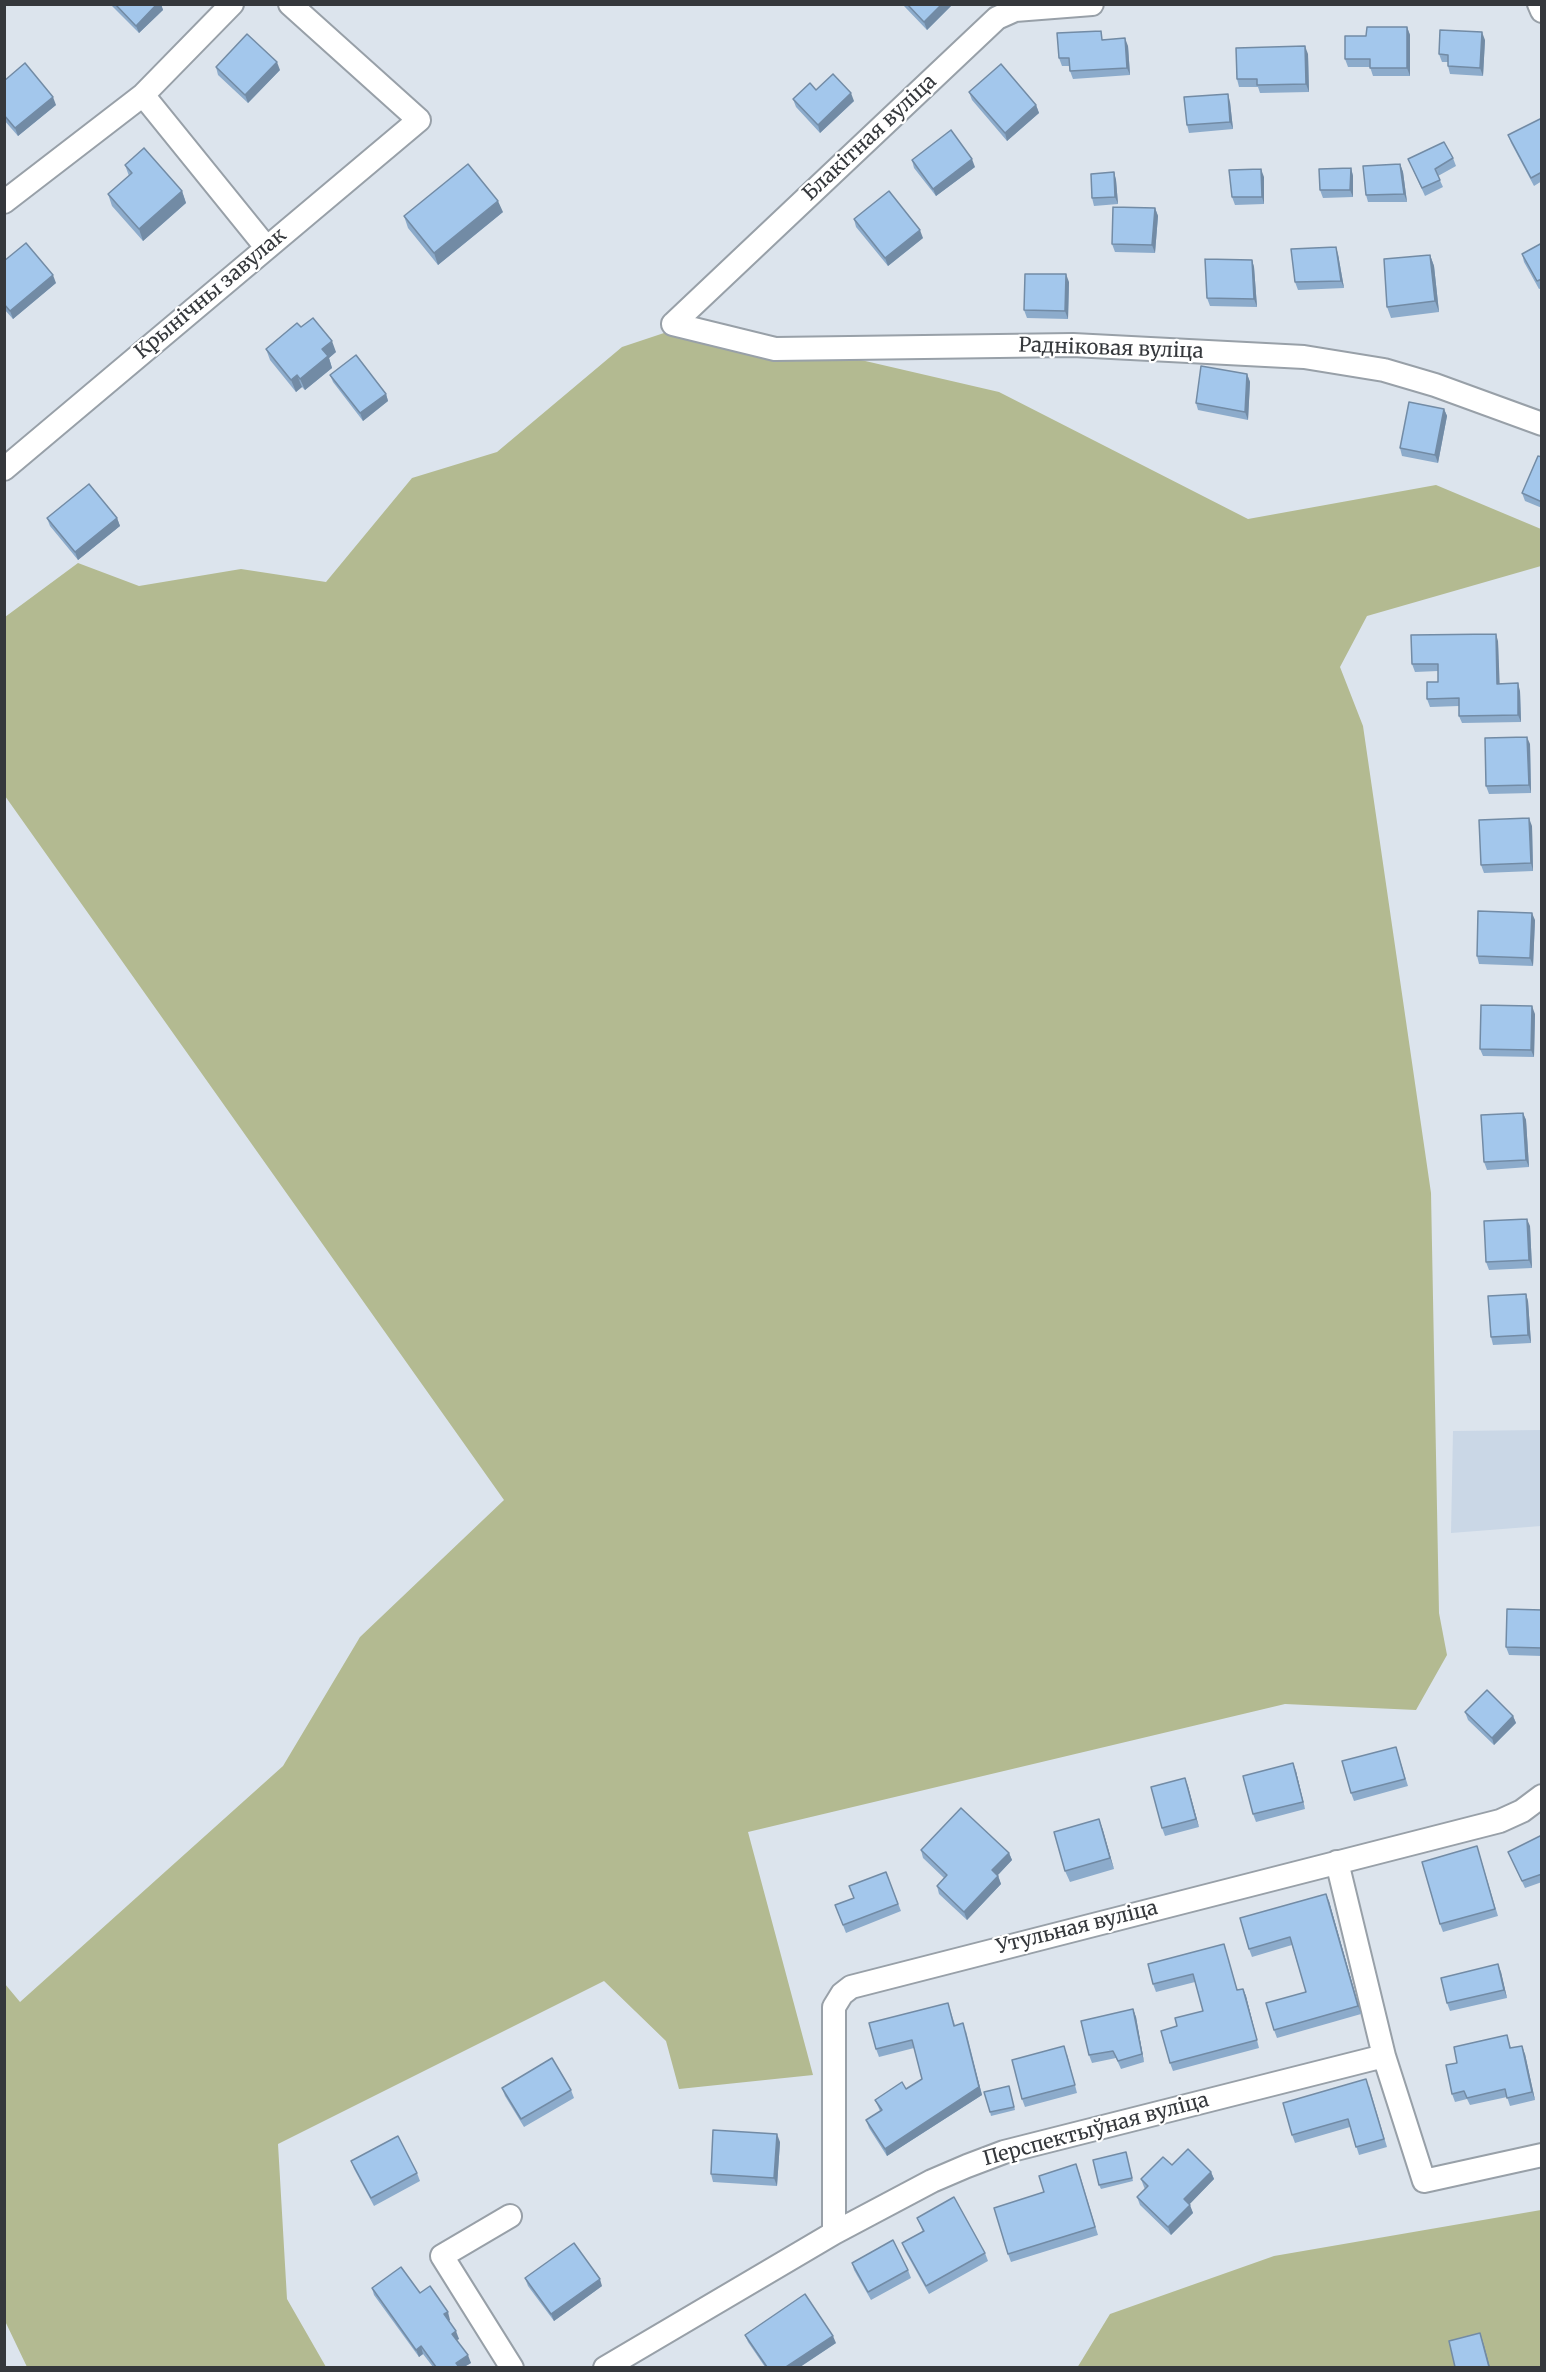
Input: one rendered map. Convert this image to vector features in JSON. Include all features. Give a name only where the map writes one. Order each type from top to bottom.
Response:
[{"type":"street","points":[[4,202],[143,95],[232,4]]},
{"type":"street","name":"Крынічны завулак","points":[[4,469],[419,120],[290,4]]},
{"type":"street","name":"Блакітная вуліца","points":[[673,324],[997,18],[1015,10],[1092,4]]},
{"type":"street","points":[[1539,4],[1542,11]]},
{"type":"street","points":[[143,95],[266,247]]},
{"type":"street","name":"Радніковая вуліца","points":[[673,324],[775,349],[1073,345],[1304,357],[1384,370],[1542,424]]},
{"type":"street","name":"Утульная вуліца","points":[[834,2233],[834,2007],[842,1994],[851,1987],[1500,1821],[1522,1811],[1542,1796]]},
{"type":"street","points":[[1337,1862],[1384,2056],[1424,2181],[1542,2155]]},
{"type":"street","name":"Перспектыўная вуліца","points":[[604,2367],[834,2233],[932,2181],[1005,2152],[1384,2056]]},
{"type":"street","points":[[510,2217],[442,2256],[513,2367]]},
{"type":"shaded area","points":[[1541,1430],[1541,1526],[1451,1533],[1453,1431]]},
{"type":"green space","points":[[697,322],[999,392],[1248,519],[1436,485],[1541,529],[1541,566],[1367,616],[1340,667],[1363,726],[1431,1193],[1439,1613],[1447,1655],[1416,1710],[1285,1704],[748,1832],[813,2075],[679,2089],[666,2041],[604,1981],[278,2144],[287,2299],[326,2367],[27,2367],[5,2321],[5,1984],[20,2002],[283,1766],[360,1637],[504,1500],[5,796],[5,617],[78,563],[139,586],[241,569],[326,582],[412,478],[497,452],[622,347]]},
{"type":"green space","points":[[1541,2210],[1541,2367],[1077,2368],[1110,2314],[1274,2256]]},
{"type":"building","points":[[115,4],[157,4],[136,26]]},
{"type":"building","points":[[907,4],[942,4],[924,22]]},
{"type":"building","points":[[1367,27],[1407,27],[1407,68],[1370,68],[1370,59],[1345,59],[1345,36],[1366,36]]},
{"type":"building","points":[[1440,30],[1482,32],[1480,68],[1448,66],[1448,55],[1439,54]]},
{"type":"building","points":[[1101,31],[1102,40],[1125,38],[1127,68],[1070,71],[1069,58],[1059,58],[1057,33]]},
{"type":"building","points":[[247,34],[277,62],[245,95],[216,67]]},
{"type":"building","points":[[1305,46],[1306,84],[1257,85],[1257,79],[1237,79],[1236,48]]},
{"type":"building","points":[[25,63],[53,97],[15,128],[4,115],[4,81]]},
{"type":"building","points":[[1001,64],[1036,105],[1005,133],[969,92]]},
{"type":"building","points":[[833,74],[851,93],[818,125],[793,99],[810,83],[816,90]]},
{"type":"building","points":[[1228,94],[1230,122],[1187,125],[1184,97]]},
{"type":"building","points":[[1542,118],[1542,172],[1531,178],[1508,135]]},
{"type":"building","points":[[951,130],[972,159],[933,189],[912,160]]},
{"type":"building","points":[[1444,142],[1453,158],[1435,169],[1440,180],[1422,188],[1408,159]]},
{"type":"building","points":[[144,148],[182,191],[139,229],[108,194],[132,173],[125,165]]},
{"type":"building","points":[[468,164],[498,201],[434,253],[404,216]]},
{"type":"building","points":[[1400,164],[1404,194],[1366,195],[1363,166]]},
{"type":"building","points":[[1351,168],[1350,190],[1320,190],[1319,169]]},
{"type":"building","points":[[1261,169],[1262,197],[1232,197],[1229,170]]},
{"type":"building","points":[[1114,172],[1115,197],[1092,198],[1091,174]]},
{"type":"building","points":[[889,191],[920,230],[885,258],[854,219]]},
{"type":"building","points":[[1113,207],[1155,208],[1152,245],[1112,244]]},
{"type":"building","points":[[26,243],[53,275],[10,311],[4,304],[4,261]]},
{"type":"building","points":[[1542,243],[1542,279],[1537,281],[1522,254]]},
{"type":"building","points":[[1336,247],[1341,281],[1295,282],[1291,249]]},
{"type":"building","points":[[1430,255],[1435,301],[1387,307],[1384,259]]},
{"type":"building","points":[[1205,259],[1252,260],[1254,299],[1207,298]]},
{"type":"building","points":[[1025,274],[1066,274],[1065,311],[1024,310]]},
{"type":"building","points":[[313,318],[332,341],[322,349],[328,356],[300,379],[297,375],[291,380],[266,349],[297,323],[301,327]]},
{"type":"building","points":[[356,355],[386,394],[360,413],[330,375]]},
{"type":"building","points":[[1201,366],[1247,374],[1245,412],[1196,403]]},
{"type":"building","points":[[1409,402],[1444,409],[1435,455],[1400,448]]},
{"type":"building","points":[[1538,456],[1542,457],[1542,502],[1522,493]]},
{"type":"building","points":[[89,484],[117,518],[75,552],[47,518]]},
{"type":"building","points":[[1496,634],[1497,684],[1518,683],[1518,715],[1459,716],[1459,698],[1427,699],[1427,682],[1438,682],[1438,664],[1412,664],[1411,635]]},
{"type":"building","points":[[1527,737],[1529,785],[1486,786],[1485,738]]},
{"type":"building","points":[[1529,818],[1531,863],[1481,865],[1479,820]]},
{"type":"building","points":[[1478,911],[1532,913],[1530,958],[1477,956]]},
{"type":"building","points":[[1481,1005],[1532,1006],[1531,1050],[1480,1049]]},
{"type":"building","points":[[1523,1113],[1526,1160],[1484,1162],[1481,1115]]},
{"type":"building","points":[[1527,1219],[1529,1260],[1486,1262],[1484,1221]]},
{"type":"building","points":[[1526,1294],[1528,1335],[1491,1337],[1488,1296]]},
{"type":"building","points":[[1507,1609],[1542,1610],[1542,1648],[1506,1647]]},
{"type":"building","points":[[1487,1690],[1513,1716],[1492,1738],[1465,1712]]},
{"type":"building","points":[[1396,1747],[1405,1779],[1351,1793],[1342,1761]]},
{"type":"building","points":[[1293,1763],[1303,1802],[1253,1814],[1243,1776]]},
{"type":"building","points":[[1185,1778],[1196,1819],[1162,1828],[1151,1787]]},
{"type":"building","points":[[961,1808],[1009,1853],[992,1870],[998,1876],[964,1912],[937,1886],[947,1875],[921,1850]]},
{"type":"building","points":[[1099,1819],[1110,1858],[1065,1871],[1054,1832]]},
{"type":"building","points":[[1542,1835],[1542,1874],[1522,1881],[1508,1852]]},
{"type":"building","points":[[1477,1846],[1495,1909],[1440,1924],[1422,1862]]},
{"type":"building","points":[[886,1872],[898,1904],[843,1925],[835,1905],[854,1898],[849,1886]]},
{"type":"building","points":[[1326,1894],[1358,2006],[1274,2030],[1266,2003],[1306,1992],[1290,1937],[1249,1949],[1240,1918]]},
{"type":"building","points":[[1224,1944],[1237,1990],[1243,1989],[1257,2040],[1170,2063],[1161,2031],[1177,2026],[1175,2018],[1203,2011],[1193,1974],[1153,1984],[1148,1964]]},
{"type":"building","points":[[1498,1964],[1504,1990],[1447,2003],[1441,1978]]},
{"type":"building","points":[[948,2003],[954,2026],[963,2023],[979,2087],[885,2149],[866,2120],[882,2110],[875,2100],[902,2082],[906,2089],[922,2079],[912,2040],[876,2049],[869,2023]]},
{"type":"building","points":[[1133,2009],[1142,2054],[1118,2061],[1113,2051],[1089,2055],[1081,2021]]},
{"type":"building","points":[[1507,2035],[1510,2048],[1522,2046],[1532,2092],[1507,2098],[1505,2089],[1467,2098],[1464,2091],[1452,2094],[1446,2065],[1457,2063],[1454,2047]]},
{"type":"building","points":[[1064,2046],[1075,2085],[1022,2099],[1012,2060]]},
{"type":"building","points":[[552,2058],[571,2090],[521,2119],[502,2088]]},
{"type":"building","points":[[1366,2079],[1384,2139],[1356,2147],[1348,2119],[1292,2135],[1283,2103]]},
{"type":"building","points":[[1009,2086],[1014,2107],[990,2112],[984,2092]]},
{"type":"building","points":[[713,2130],[777,2134],[774,2178],[711,2174]]},
{"type":"building","points":[[398,2136],[417,2173],[371,2198],[351,2161]]},
{"type":"building","points":[[1188,2149],[1211,2172],[1184,2199],[1190,2205],[1168,2227],[1137,2197],[1148,2186],[1141,2179],[1163,2157],[1172,2165]]},
{"type":"building","points":[[1126,2152],[1132,2178],[1099,2185],[1093,2160]]},
{"type":"building","points":[[1076,2164],[1095,2227],[1008,2254],[994,2208],[1044,2192],[1039,2176]]},
{"type":"building","points":[[954,2197],[985,2253],[926,2286],[902,2243],[924,2231],[917,2218]]},
{"type":"building","points":[[893,2240],[908,2270],[868,2292],[852,2263]]},
{"type":"building","points":[[574,2243],[600,2279],[551,2314],[525,2278]]},
{"type":"building","points":[[401,2267],[420,2293],[430,2286],[448,2312],[444,2314],[456,2331],[452,2334],[468,2355],[456,2363],[459,2367],[436,2367],[421,2346],[416,2350],[372,2288]]},
{"type":"building","points":[[805,2294],[833,2336],[786,2367],[767,2367],[745,2335]]},
{"type":"building","points":[[1480,2333],[1489,2367],[1455,2367],[1449,2341]]}]
